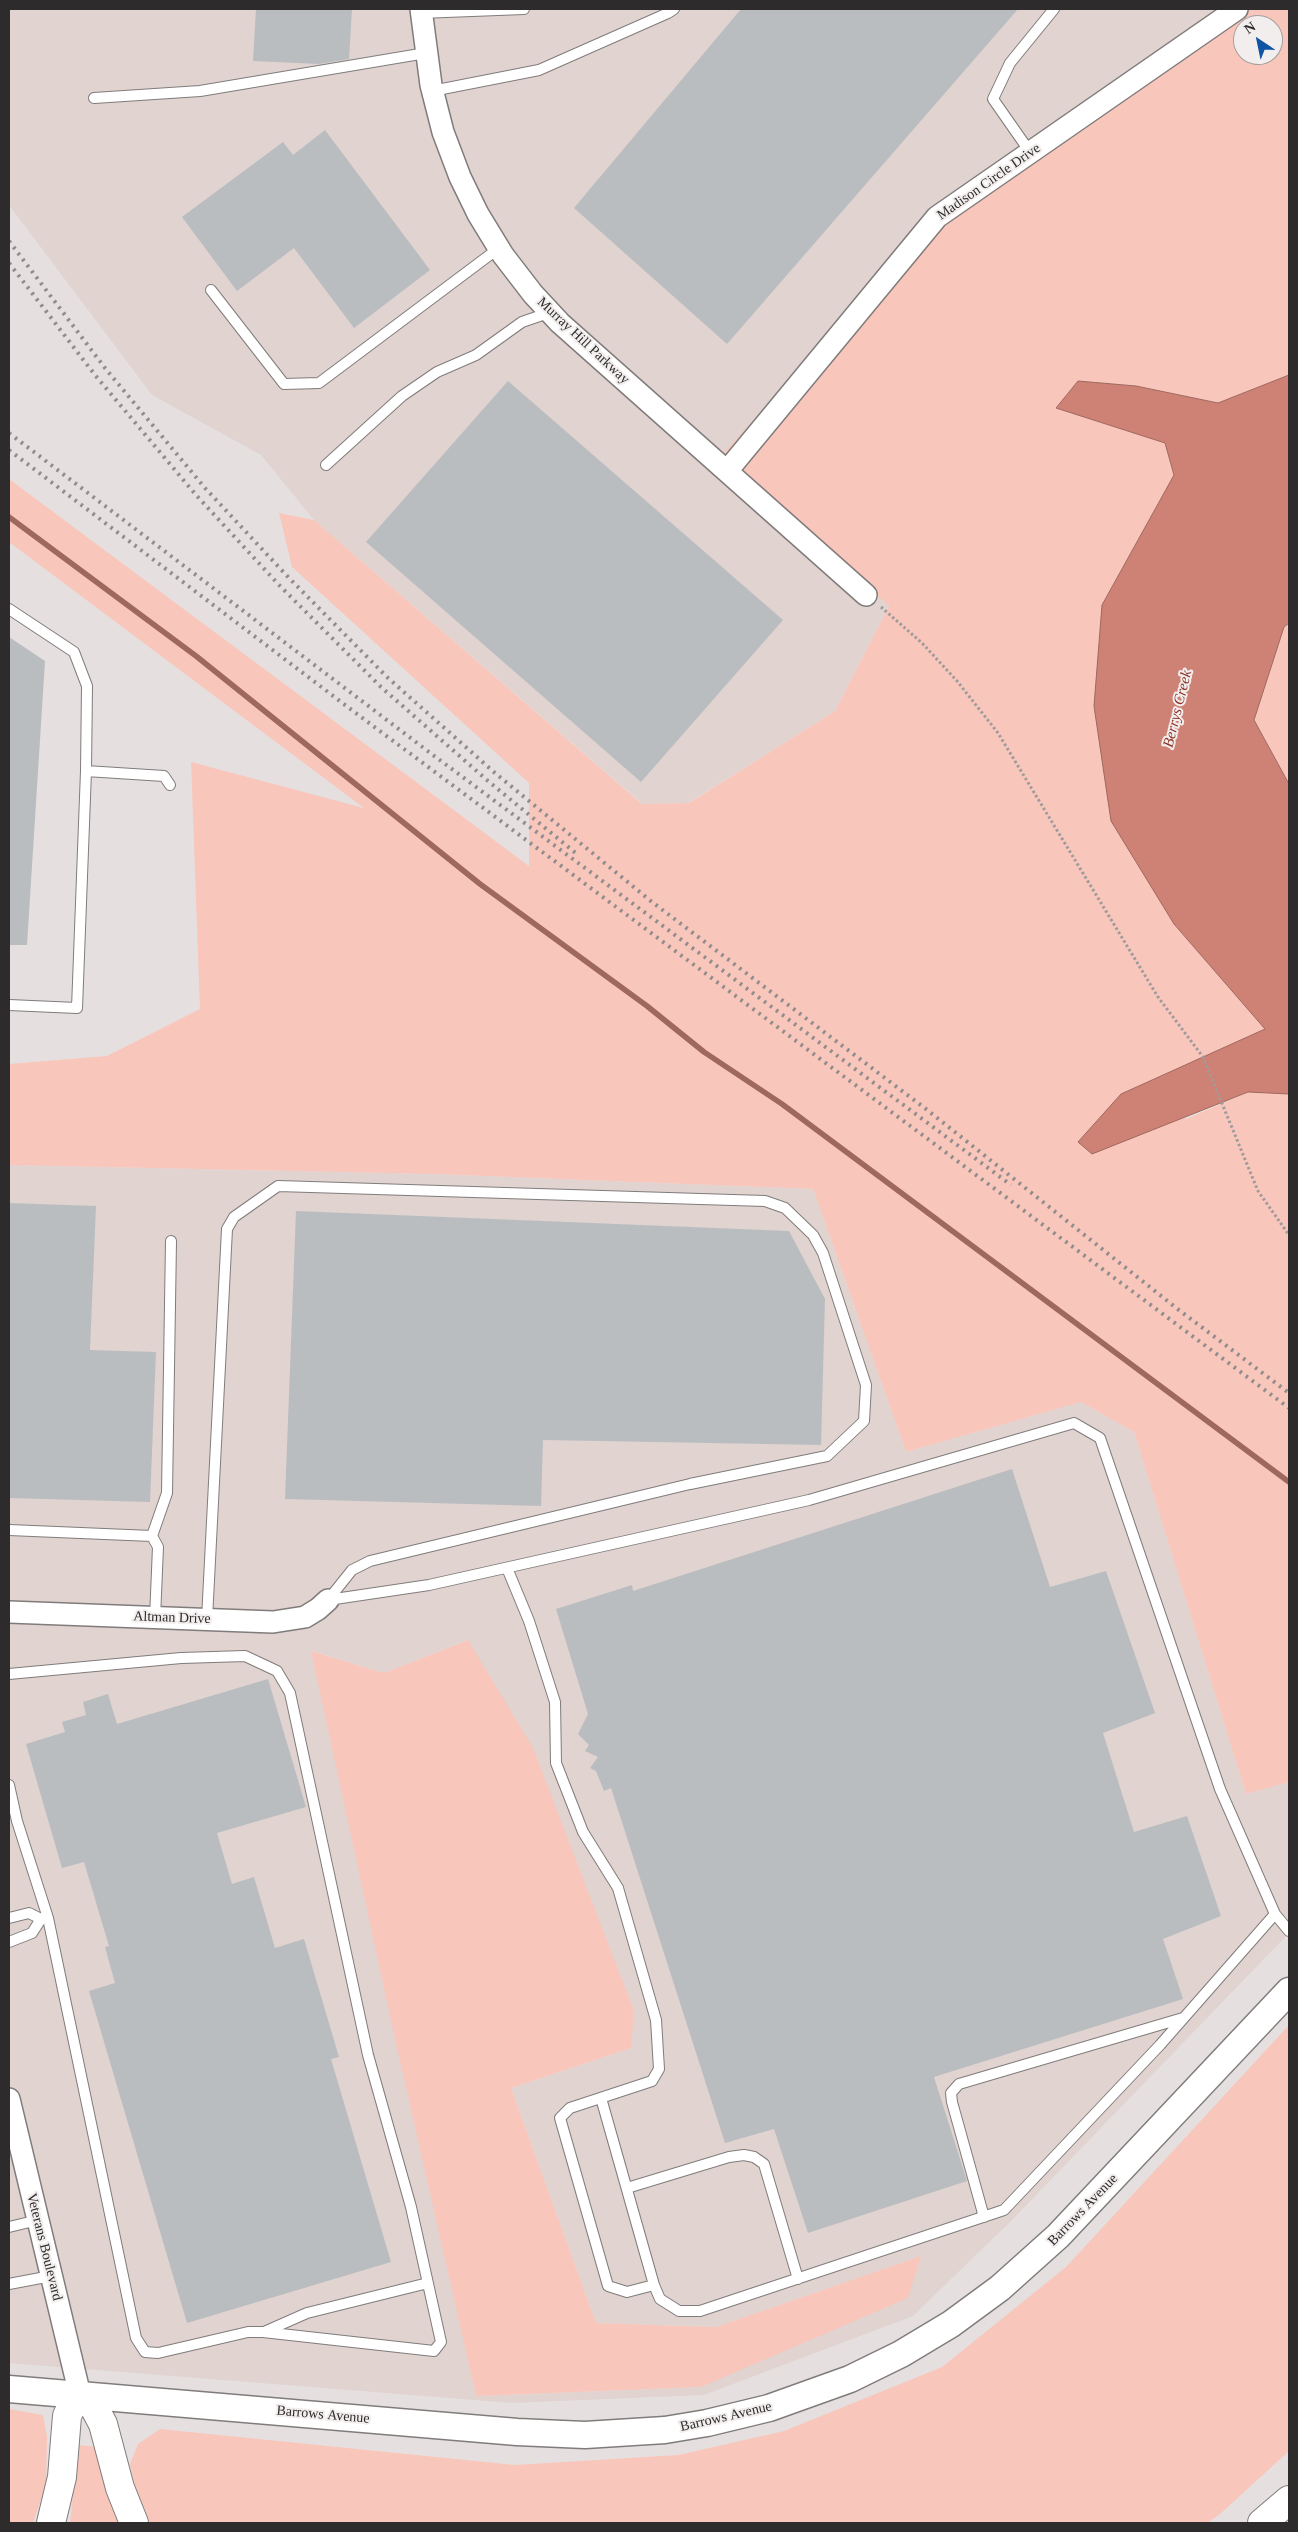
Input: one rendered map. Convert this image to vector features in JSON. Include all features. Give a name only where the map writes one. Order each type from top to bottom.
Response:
[{"type":"highway","points":[[50,2523],[60,2484],[67,2416],[74,2401],[80,2395],[94,2407],[103,2424],[120,2488],[134,2523]]},
{"type":"highway","points":[[1262,2523],[1289,2500]]},
{"type":"street","name":"Madison Circle Drive","points":[[727,471],[937,217],[1237,9]]},
{"type":"street","name":"Murray Hill Parkway","points":[[421,11],[432,91],[443,132],[460,177],[478,214],[499,248],[533,294],[866,595]]},
{"type":"street","name":"Altman Drive","points":[[9,1612],[290,1621],[305,1617],[328,1600]]},
{"type":"street","name":"Barrows Avenue","points":[[9,2389],[517,2432],[599,2435],[646,2432],[707,2423],[808,2396],[872,2368],[927,2339],[975,2307],[1022,2271],[1076,2218],[1289,1991]]},
{"type":"street","name":"Veterans Boulevard","points":[[9,2099],[80,2395]]},
{"type":"lane","points":[[421,11],[524,9]]},
{"type":"lane","points":[[432,91],[539,70],[674,9]]},
{"type":"lane","points":[[1030,152],[992,99],[1010,63],[1054,9]]},
{"type":"lane","points":[[94,98],[200,91],[426,53]]},
{"type":"lane","points":[[211,290],[284,384],[319,383],[499,248]]},
{"type":"lane","points":[[326,465],[402,396],[437,372],[476,355],[522,322],[551,312]]},
{"type":"lane","points":[[9,609],[74,652],[87,686],[86,771],[77,1008],[9,1005]]},
{"type":"lane","points":[[86,771],[164,776],[170,785]]},
{"type":"lane","points":[[207,1619],[227,1229],[234,1217],[278,1186],[765,1201],[785,1208],[813,1235],[823,1253],[866,1386],[864,1421],[827,1456],[690,1484],[370,1561],[352,1570],[328,1600]]},
{"type":"lane","points":[[155,1618],[158,1548],[152,1536],[167,1493],[171,1241]]},
{"type":"lane","points":[[328,1600],[429,1585],[809,1500],[1074,1423],[1100,1438],[1220,1789],[1275,1914],[1289,1931]]},
{"type":"lane","points":[[9,1530],[152,1536]]},
{"type":"lane","points":[[507,1568],[529,1621],[555,1702],[556,1763],[583,1832],[618,1888],[656,2020],[658,2068],[652,2081],[570,2108],[560,2118],[608,2286],[627,2292],[654,2285]]},
{"type":"lane","points":[[9,1674],[181,1658],[245,1656],[277,1671],[290,1693],[368,2055],[411,2206],[441,2342],[434,2352],[263,2332],[248,2332],[158,2353],[145,2352],[136,2338],[45,1918],[17,1821],[9,1785]]},
{"type":"lane","points":[[9,1918],[29,1913],[45,1918]]},
{"type":"lane","points":[[601,2098],[654,2285],[660,2299],[679,2311],[700,2311],[1004,2210],[1184,2018],[1275,1914]]},
{"type":"lane","points":[[9,1942],[32,1932],[45,1918]]},
{"type":"lane","points":[[984,2217],[952,2102],[951,2093],[959,2084],[1184,2018]]},
{"type":"lane","points":[[627,2188],[729,2157],[744,2155],[754,2157],[764,2164],[798,2279]]},
{"type":"lane","points":[[9,2227],[38,2220]]},
{"type":"lane","points":[[9,2284],[51,2276]]},
{"type":"lane","points":[[263,2332],[307,2313],[428,2283]]},
{"type":"path","points":[[866,595],[922,644],[957,680],[998,733],[1158,997],[1203,1057],[1258,1190],[1289,1235]]},
{"type":"shaded area","points":[[9,9],[1242,9],[722,456],[889,606],[835,711],[688,803],[643,804],[314,520],[261,455],[152,395],[9,205]]},
{"type":"shaded area","points":[[1242,9],[1289,9],[1289,375],[1218,403],[1136,386],[1078,381],[1056,408],[1165,443],[1174,475],[1102,605],[1174,924],[1266,1029],[1121,1094],[1186,1119],[1248,1092],[1289,1094],[1289,1782],[1246,1794],[1134,1432],[1081,1402],[906,1452],[813,1189],[434,1174],[9,1165],[9,1064],[107,1056],[200,1009],[191,762],[364,808],[9,542],[9,479],[529,866],[529,783],[292,567],[279,513],[314,520],[642,804],[689,803],[835,711],[889,606],[721,456],[963,190]]},
{"type":"shaded area","points":[[1289,623],[1289,784],[1254,720],[1284,627]]},
{"type":"shaded area","points":[[9,1165],[434,1174],[813,1189],[906,1452],[1081,1402],[1134,1432],[1246,1794],[1289,1782],[1289,1933],[1012,2220],[913,2316],[704,2395],[512,2403],[9,2363]],"holes":[[[467,1640],[631,2048],[511,2088],[596,2323],[716,2327],[921,2256],[701,2387],[476,2396],[312,1651],[384,1673]]]},
{"type":"shaded area","points":[[468,1640],[533,1748],[634,2011],[631,2048],[511,2088],[596,2323],[716,2327],[921,2256],[908,2298],[701,2387],[476,2396],[395,2039],[311,1651],[384,1673]]},
{"type":"shaded area","points":[[1289,2025],[1289,2451],[1219,2515],[1207,2523],[150,2523],[135,2487],[130,2464],[138,2444],[160,2429],[515,2465],[678,2455],[784,2431],[942,2367],[1066,2267]]},
{"type":"shaded area","points":[[9,2409],[43,2415],[47,2436],[46,2484],[33,2523],[9,2523]]},
{"type":"shaded area","points":[[78,2445],[98,2447],[120,2523],[70,2523]]},
{"type":"water","name":"Berrys Creek","points":[[1289,375],[1289,623],[1284,627],[1254,720],[1289,784],[1289,1094],[1248,1092],[1092,1154],[1078,1142],[1121,1094],[1265,1029],[1174,924],[1111,821],[1094,706],[1102,605],[1174,475],[1165,443],[1056,408],[1078,381],[1136,386],[1218,403]]},
{"type":"building","points":[[256,9],[352,9],[349,59],[319,64],[253,61]]},
{"type":"building","points":[[741,9],[1018,9],[727,344],[574,208]]},
{"type":"building","points":[[325,130],[430,270],[354,328],[294,248],[237,291],[182,217],[283,142],[293,155]]},
{"type":"building","points":[[508,381],[783,620],[641,782],[366,542]]},
{"type":"building","points":[[9,637],[45,661],[27,945],[9,945]]},
{"type":"building","points":[[9,1203],[96,1206],[90,1350],[156,1352],[150,1502],[9,1498]]},
{"type":"building","points":[[296,1211],[789,1231],[825,1299],[821,1445],[543,1440],[541,1506],[285,1499]]},
{"type":"building","points":[[1012,1469],[1050,1587],[1106,1571],[1155,1713],[1103,1733],[1134,1832],[1187,1816],[1221,1916],[1163,1939],[1183,1999],[934,2077],[967,2181],[808,2233],[774,2129],[725,2143],[611,1788],[604,1791],[596,1771],[590,1768],[598,1757],[585,1751],[589,1745],[578,1734],[588,1714],[556,1609],[632,1585],[633,1591]]},
{"type":"building","points":[[268,1679],[306,1807],[217,1833],[232,1884],[254,1877],[275,1948],[304,1939],[339,2057],[331,2059],[391,2262],[187,2323],[89,1991],[115,1983],[105,1947],[109,1946],[84,1862],[62,1868],[26,1744],[65,1732],[62,1722],[86,1715],[83,1702],[108,1694],[117,1724]]},
{"type":"waterway","points":[[9,517],[196,656],[480,884],[647,1006],[704,1052],[782,1104],[1289,1482]]},
{"type":"railway","points":[[9,241],[105,368],[205,488],[289,578],[387,677],[495,773],[652,902],[926,1109],[1175,1307],[1289,1393]]},
{"type":"railway","points":[[9,263],[95,375],[196,495],[280,586],[381,687],[488,781],[578,855]]},
{"type":"railway","points":[[9,433],[429,752],[1011,1185]]},
{"type":"railway","points":[[9,450],[353,711],[1289,1408]]}]
